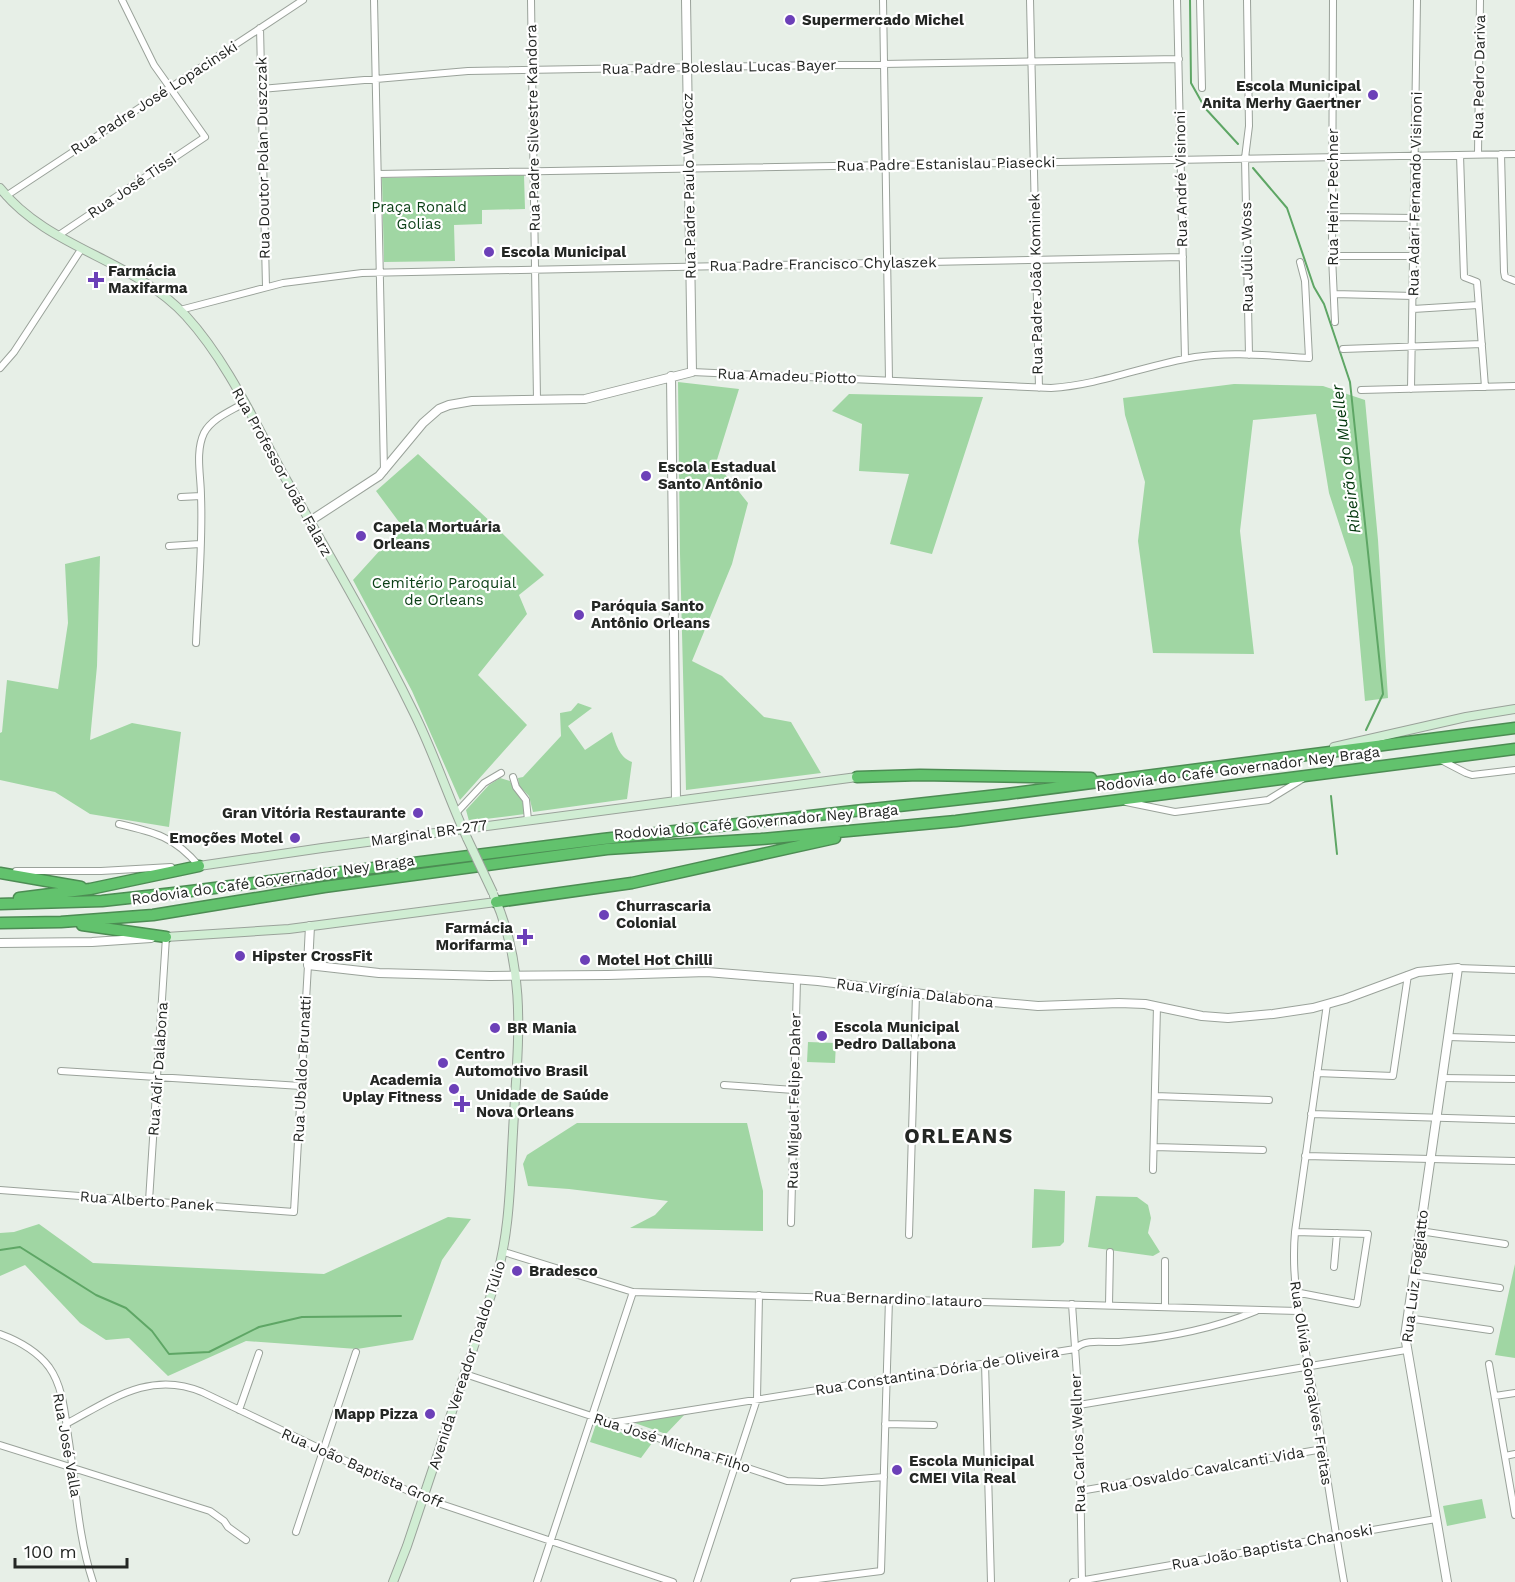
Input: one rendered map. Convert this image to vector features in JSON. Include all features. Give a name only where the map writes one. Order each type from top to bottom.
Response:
[{"type":"highway","name":"Rodovia do Café Governador Ney Braga","points":[[0,904],[92,902],[183,892],[603,839],[1127,780],[1515,728]]},
{"type":"highway","name":"Rodovia do Café Governador Ney Braga","points":[[0,923],[61,922],[153,915],[368,881],[608,849],[746,841],[991,817],[1515,749]]},
{"type":"highway","points":[[857,777],[920,775],[1127,780]]},
{"type":"highway","points":[[494,897],[632,883],[877,828]]},
{"type":"highway","points":[[0,900],[90,889],[199,866]]},
{"type":"highway","points":[[0,872],[90,889]]},
{"type":"highway","points":[[61,922],[166,937]]},
{"type":"main road","name":"Rua Professor João Falarz","points":[[0,188],[24,212],[59,235],[143,282],[180,310],[211,350],[244,403],[413,712],[494,897]]},
{"type":"main road","points":[[1292,757],[1446,722],[1515,709]]},
{"type":"main road","name":"Marginal BR-277","points":[[199,866],[857,777]]},
{"type":"main road","points":[[166,937],[242,933],[310,926],[494,897]]},
{"type":"main road","name":"Avenida Vereador Toaldo Túlio","points":[[393,1582],[465,1374],[504,1252],[508,1223],[519,999],[517,976],[509,941],[494,897]]},
{"type":"street","points":[[122,0],[152,60],[170,87]]},
{"type":"street","name":"Rua Padre José Lopacinski","points":[[6,196],[303,0]]},
{"type":"street","points":[[374,0],[384,472]]},
{"type":"street","name":"Rua Padre Silvestre Kandora","points":[[531,0],[537,400]]},
{"type":"street","name":"Rua Padre Paulo Warkocz","points":[[686,0],[692,372]]},
{"type":"street","points":[[883,0],[889,380]]},
{"type":"street","name":"Rua Padre João Kominek","points":[[1030,0],[1039,388]]},
{"type":"street","name":"Rua André Visinoni","points":[[1178,0],[1185,359]]},
{"type":"street","points":[[1200,0],[1202,87]]},
{"type":"street","name":"Rua Júlio Woss","points":[[1247,0],[1249,115],[1245,158],[1249,355]]},
{"type":"street","name":"Rua Heinz Pechner","points":[[1333,0],[1332,256],[1335,322]]},
{"type":"street","name":"Rua Adari Fernando Visinoni","points":[[1411,389],[1418,0]]},
{"type":"street","name":"Rua Pedro Dariva","points":[[1478,154],[1479,0]]},
{"type":"street","name":"Rua Doutor Polan Duszczak","points":[[260,28],[266,287]]},
{"type":"street","name":"Rua Padre Boleslau Lucas Bayer","points":[[261,89],[440,73],[1179,59]]},
{"type":"street","name":"Rua José Tissi","points":[[59,235],[205,137],[170,87]]},
{"type":"street","points":[[1461,154],[1464,277],[1477,282],[1485,387]]},
{"type":"street","points":[[1502,154],[1504,273],[1505,277],[1515,281]]},
{"type":"street","name":"Rua Padre Estanislau Piasecki","points":[[378,174],[1515,154]]},
{"type":"street","points":[[1332,217],[1415,218]]},
{"type":"street","points":[[0,368],[14,352],[82,248]]},
{"type":"street","points":[[1332,256],[1414,256]]},
{"type":"street","name":"Rua Padre Francisco Chylaszek","points":[[180,310],[266,287],[317,277],[380,272],[1183,257]]},
{"type":"street","name":"Rua Amadeu Piotto","points":[[310,522],[384,472],[423,423],[439,409],[460,402],[585,399],[692,372],[1039,388],[1074,386],[1185,359],[1209,356],[1309,358],[1305,281],[1300,262]]},
{"type":"street","points":[[1334,294],[1414,296]]},
{"type":"street","points":[[1413,309],[1478,305]]},
{"type":"street","points":[[1343,349],[1482,344]]},
{"type":"street","points":[[671,376],[676,801]]},
{"type":"street","points":[[1360,390],[1515,386]]},
{"type":"street","points":[[196,643],[201,442],[205,432],[220,417],[244,403]]},
{"type":"street","points":[[181,497],[201,496]]},
{"type":"street","points":[[169,546],[200,544]]},
{"type":"street","points":[[1438,758],[1472,774],[1515,770]]},
{"type":"street","points":[[456,813],[484,783],[501,773]]},
{"type":"street","points":[[1114,800],[1175,812],[1268,800],[1310,774]]},
{"type":"street","points":[[513,777],[516,787],[524,795],[528,804],[528,820]]},
{"type":"street","points":[[119,824],[171,840],[189,854],[199,866]]},
{"type":"street","name":"Marginal BR-277","points":[[0,872],[199,866]]},
{"type":"street","name":"Rua Ubaldo Brunatti","points":[[294,1212],[310,926]]},
{"type":"street","points":[[0,943],[81,942],[166,937]]},
{"type":"street","name":"Rua Adir Dalabona","points":[[149,1202],[166,937]]},
{"type":"street","name":"Rua Virgínia Dalabona","points":[[308,965],[379,973],[517,976],[699,972],[797,979],[1038,1006],[1131,1003],[1158,1006],[1202,1016],[1228,1018],[1273,1014],[1327,1004],[1408,975],[1426,971],[1458,968],[1515,970]]},
{"type":"street","name":"Rua Luiz Foggiatto","points":[[1447,1582],[1405,1336],[1458,968]]},
{"type":"street","points":[[1317,1073],[1393,1076],[1408,975]]},
{"type":"street","name":"Rua Miguel Felipe Daher","points":[[791,1223],[797,979]]},
{"type":"street","points":[[909,1235],[916,994]]},
{"type":"street","name":"Rua Olívia Gonçalves Freitas","points":[[1327,1004],[1293,1255],[1295,1292],[1344,1582]]},
{"type":"street","points":[[1153,1170],[1158,1006]]},
{"type":"street","points":[[1448,1037],[1515,1039]]},
{"type":"street","points":[[62,1071],[301,1086]]},
{"type":"street","points":[[1442,1078],[1515,1079]]},
{"type":"street","points":[[724,1085],[794,1090]]},
{"type":"street","points":[[1155,1096],[1269,1100]]},
{"type":"street","points":[[1311,1114],[1515,1120]]},
{"type":"street","points":[[1154,1147],[1263,1150]]},
{"type":"street","points":[[1305,1156],[1515,1161]]},
{"type":"street","name":"Rua Alberto Panek","points":[[0,1190],[294,1212]]},
{"type":"street","points":[[1420,1231],[1505,1244]]},
{"type":"street","points":[[1295,1232],[1368,1234],[1357,1304],[1295,1292]]},
{"type":"street","points":[[1334,1267],[1337,1233]]},
{"type":"street","name":"Rua Bernardino Iatauro","points":[[504,1252],[633,1292],[1298,1311]]},
{"type":"street","points":[[1109,1305],[1110,1252]]},
{"type":"street","points":[[1165,1261],[1165,1306]]},
{"type":"street","points":[[1413,1275],[1500,1287]]},
{"type":"street","points":[[539,1582],[633,1292]]},
{"type":"street","points":[[697,1582],[757,1399],[759,1295]]},
{"type":"street","points":[[794,1582],[881,1571],[889,1299]]},
{"type":"street","name":"Rua Carlos Wellner","points":[[1072,1304],[1079,1406],[1082,1581]]},
{"type":"street","name":"Rua Constantina Dória de Oliveira","points":[[609,1423],[1075,1348],[1082,1342],[1133,1340],[1210,1327],[1260,1309]]},
{"type":"street","points":[[1407,1318],[1490,1330]]},
{"type":"street","name":"Rua José Valla","points":[[0,1334],[33,1352],[50,1369],[60,1390],[83,1544],[93,1582]]},
{"type":"street","points":[[1079,1406],[1406,1350]]},
{"type":"street","points":[[296,1532],[356,1352]]},
{"type":"street","points":[[239,1410],[259,1353]]},
{"type":"street","points":[[985,1363],[991,1582]]},
{"type":"street","points":[[1489,1364],[1515,1515]]},
{"type":"street","name":"Rua José Michna Filho","points":[[465,1374],[776,1478],[796,1482],[822,1482],[884,1477]]},
{"type":"street","name":"Rua João Baptista Groff","points":[[66,1424],[118,1396],[156,1384],[180,1384],[423,1498],[673,1582]]},
{"type":"street","points":[[1495,1396],[1515,1393]]},
{"type":"street","points":[[885,1424],[934,1425]]},
{"type":"street","points":[[0,1445],[213,1512],[246,1540]]},
{"type":"street","name":"Rua Osvaldo Cavalcanti Vida","points":[[1080,1491],[1323,1449]]},
{"type":"street","points":[[1505,1456],[1515,1454]]},
{"type":"street","name":"Rua João Baptista Chanoski","points":[[1072,1582],[1436,1519]]},
{"type":"green space","name":"Praça Ronald Golias","points":[[524,175],[525,209],[482,210],[482,224],[454,225],[455,261],[384,262],[382,178]]},
{"type":"green space","points":[[678,382],[739,389],[716,463],[748,503],[732,564],[692,661],[722,676],[764,717],[791,722],[821,773],[686,790]]},
{"type":"green space","points":[[1234,384],[1323,386],[1365,400],[1378,540],[1388,698],[1365,701],[1353,567],[1329,493],[1316,414],[1253,420],[1240,531],[1254,654],[1153,653],[1138,541],[1145,482],[1125,415],[1123,398]]},
{"type":"green space","points":[[849,394],[983,397],[932,554],[890,544],[909,474],[859,471],[862,424],[832,411]]},
{"type":"green space","name":"Cemitério Paroquial de Orleans","points":[[418,454],[544,575],[519,595],[527,614],[478,675],[527,725],[460,800],[412,691],[353,580],[402,526],[376,491]]},
{"type":"green space","points":[[100,556],[97,666],[90,740],[132,723],[181,732],[169,827],[90,814],[55,792],[0,780],[0,733],[2,732],[7,680],[58,689],[68,623],[65,564]]},
{"type":"green space","points":[[578,703],[592,708],[568,726],[585,750],[612,732],[621,753],[632,762],[627,799],[533,812],[529,796],[519,786],[518,778],[523,777],[561,736],[560,713],[571,711]]},
{"type":"green space","points":[[500,778],[510,781],[521,800],[525,814],[469,821],[466,810],[489,785]]},
{"type":"green space","points":[[808,1042],[836,1043],[835,1063],[807,1062]]},
{"type":"green space","points":[[577,1123],[747,1123],[763,1191],[763,1231],[630,1228],[655,1215],[668,1201],[528,1186],[523,1164],[527,1155]]},
{"type":"green space","points":[[1034,1189],[1065,1191],[1064,1242],[1060,1246],[1032,1248]]},
{"type":"green space","points":[[1096,1196],[1137,1197],[1148,1205],[1151,1218],[1148,1233],[1160,1252],[1153,1256],[1088,1247]]},
{"type":"green space","points":[[448,1217],[471,1219],[442,1260],[413,1340],[357,1349],[246,1341],[168,1376],[129,1338],[106,1340],[80,1323],[25,1265],[0,1276],[0,1233],[14,1232],[39,1224],[93,1263],[324,1274]]},
{"type":"green space","points":[[1515,1264],[1515,1358],[1495,1355]]},
{"type":"green space","points":[[686,1413],[666,1434],[632,1422]]},
{"type":"green space","points":[[596,1424],[652,1443],[641,1458],[590,1442]]},
{"type":"green space","points":[[1482,1499],[1486,1518],[1447,1526],[1443,1506]]},
{"type":"waterway","name":"Ribeirão do Mueller","points":[[1190,0],[1191,83],[1205,108],[1238,144]]},
{"type":"waterway","name":"Ribeirão do Mueller","points":[[1253,168],[1287,208],[1314,287],[1324,304],[1350,382],[1383,694],[1366,730]]},
{"type":"waterway","name":"Ribeirão do Mueller","points":[[1331,796],[1337,854]]},
{"type":"waterway","points":[[0,1250],[20,1247],[96,1295],[126,1308],[152,1331],[169,1354],[209,1352],[259,1327],[302,1317],[401,1316]]},
{"type":"place","name":"Supermercado Michel","points":[[790,20]]},
{"type":"place","name":"Escola Municipal Anita Merhy Gaertner","points":[[1373,95]]},
{"type":"place","name":"Escola Municipal","points":[[489,252]]},
{"type":"place","name":"Farmácia Maxifarma","points":[[96,280]]},
{"type":"place","name":"Escola Estadual Santo Antônio","points":[[646,476]]},
{"type":"place","name":"Capela Mortuária Orleans","points":[[361,536]]},
{"type":"place","name":"Paróquia Santo Antônio Orleans","points":[[579,615]]},
{"type":"place","name":"Gran Vitória Restaurante","points":[[418,813]]},
{"type":"place","name":"Emoções Motel","points":[[295,838]]},
{"type":"place","name":"Churrascaria Colonial","points":[[604,915]]},
{"type":"place","name":"Farmácia Morifarma","points":[[525,937]]},
{"type":"place","name":"Hipster CrossFit","points":[[240,956]]},
{"type":"place","name":"Motel Hot Chilli","points":[[585,960]]},
{"type":"place","name":"BR Mania","points":[[495,1028]]},
{"type":"place","name":"Escola Municipal Pedro Dallabona","points":[[822,1036]]},
{"type":"place","name":"Centro Automotivo Brasil","points":[[443,1063]]},
{"type":"place","name":"Academia Uplay Fitness","points":[[454,1089]]},
{"type":"place","name":"Unidade de Saúde Nova Orleans","points":[[462,1104]]},
{"type":"place","name":"Bradesco","points":[[517,1271]]},
{"type":"place","name":"Mapp Pizza","points":[[430,1414]]},
{"type":"place","name":"Escola Municipal CMEI Vila Real","points":[[897,1470]]},
{"type":"district","name":"ORLEANS","points":[[959,1135]]}]
